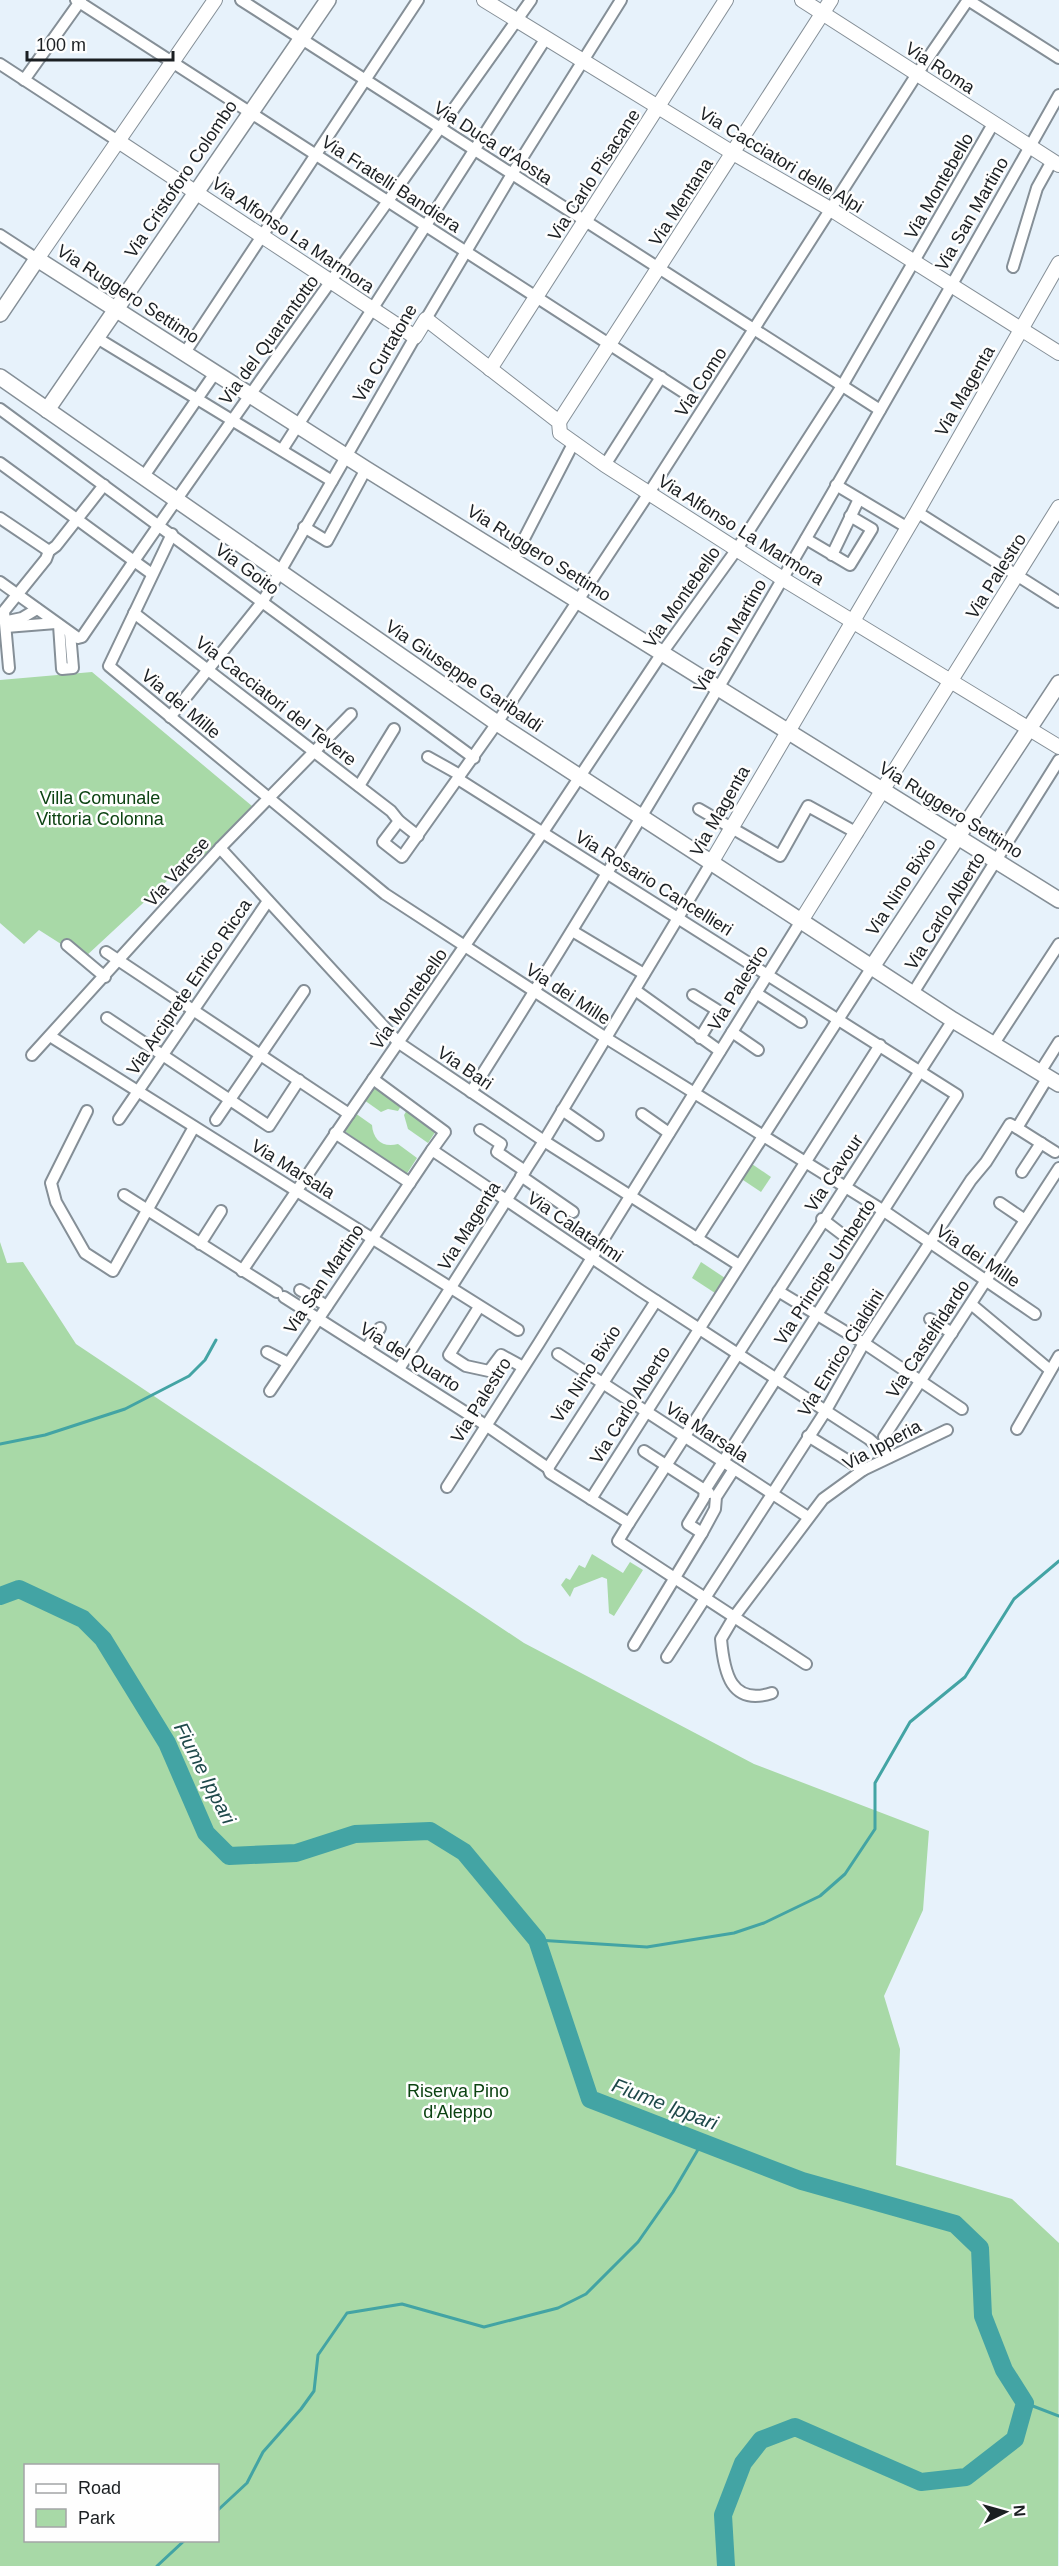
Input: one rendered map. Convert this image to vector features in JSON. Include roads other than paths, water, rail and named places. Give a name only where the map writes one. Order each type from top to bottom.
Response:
[{"type":"main road","name":"Via Cristoforo Colombo","points":[[46,410],[328,0]]},
{"type":"main road","name":"Via Ruggero Settimo","points":[[37,259],[366,469],[1059,900]]},
{"type":"main road","points":[[0,314],[37,259]]},
{"type":"main road","name":"Via Giuseppe Garibaldi","points":[[2,381],[144,476],[497,723],[801,921],[915,991],[952,1020],[993,1045]]},
{"type":"main road","name":"Via Nino Bixio","points":[[871,964],[1059,683]]},
{"type":"main road","points":[[993,1045],[1049,1078]]},
{"type":"street","points":[[37,259],[214,0]]},
{"type":"street","name":"Via Duca d'Aosta","points":[[241,0],[879,410]]},
{"type":"street","points":[[184,354],[418,0]]},
{"type":"street","name":"Via Cacciatori delle Alpi","points":[[484,0],[734,153],[832,210],[1059,353]]},
{"type":"street","name":"Via del Quarantotto","points":[[70,633],[78,638],[82,637],[248,394],[331,282],[531,0]]},
{"type":"street","name":"Via Curtatone","points":[[170,717],[263,601],[465,252],[621,0]]},
{"type":"street","name":"Via Carlo Pisacane","points":[[490,369],[726,0]]},
{"type":"street","name":"Via Roma","points":[[802,0],[1055,163]]},
{"type":"street","name":"Via Mentana","points":[[559,422],[660,269],[831,0]]},
{"type":"street","points":[[968,0],[1059,58]]},
{"type":"street","name":"Via Como","points":[[399,821],[383,842],[402,857],[474,758],[649,493],[917,74],[968,0]]},
{"type":"street","points":[[24,80],[79,1]]},
{"type":"street","name":"Via Fratelli Bandiera","points":[[79,1],[688,395]]},
{"type":"street","points":[[282,450],[546,38]]},
{"type":"street","name":"Via Alfonso La Marmora","points":[[0,64],[415,337]]},
{"type":"street","name":"Via San Martino","points":[[471,1092],[609,874],[783,579],[1059,95]]},
{"type":"street","name":"Via Montebello","points":[[334,1135],[347,1112],[399,1043],[466,947],[662,653],[736,549],[842,386],[993,124]]},
{"type":"street","points":[[1013,267],[1036,188],[1055,163]]},
{"type":"street","name":"Via Ruggero Settimo","points":[[0,235],[37,259]]},
{"type":"street","name":"Via Magenta","points":[[399,1369],[544,1141],[679,917],[854,621],[1059,263]]},
{"type":"street","name":"Via Alfonso La Marmora","points":[[426,319],[559,422],[560,433],[605,465],[783,579],[1059,747]]},
{"type":"street","points":[[97,338],[332,481]]},
{"type":"street","points":[[144,476],[215,373]]},
{"type":"street","points":[[605,465],[661,377]]},
{"type":"street","name":"Via Goito","points":[[0,409],[474,758]]},
{"type":"street","points":[[513,560],[574,442]]},
{"type":"street","points":[[0,463],[77,516],[152,574]]},
{"type":"street","points":[[304,527],[327,541],[366,469]]},
{"type":"street","points":[[48,550],[56,546],[77,516],[104,485]]},
{"type":"street","points":[[836,485],[908,528]]},
{"type":"street","points":[[832,555],[859,499]]},
{"type":"street","points":[[917,512],[1059,602]]},
{"type":"street","points":[[806,539],[850,566],[872,529],[850,516]]},
{"type":"street","name":"Via Palestro","points":[[447,1487],[1017,576],[1057,516]]},
{"type":"street","points":[[0,518],[48,550]]},
{"type":"street","points":[[137,615],[152,574],[172,534]]},
{"type":"street","points":[[9,668],[4,619],[15,593],[46,560],[48,550]]},
{"type":"street","points":[[0,582],[70,633],[73,668],[62,669],[57,624]]},
{"type":"street","points":[[4,619],[22,618],[37,609]]},
{"type":"street","name":"Via dei Mille","points":[[137,615],[109,666],[379,890],[606,1038],[884,1211],[1035,1314]]},
{"type":"street","name":"Via Cacciatori del Tevere","points":[[137,615],[391,811],[399,821],[418,836]]},
{"type":"street","points":[[4,619],[57,624]]},
{"type":"street","name":"Via Varese","points":[[32,1055],[220,849],[351,714]]},
{"type":"street","points":[[359,786],[394,729]]},
{"type":"street","name":"Via Rosario Cancellieri","points":[[428,757],[679,917],[878,1048],[957,1095],[954,1100]]},
{"type":"street","name":"Via Carlo Alberto","points":[[915,991],[1059,760]]},
{"type":"street","points":[[699,809],[780,856],[808,807],[857,833]]},
{"type":"street","name":"Via Bari","points":[[220,849],[399,1043],[544,1141],[738,1263]]},
{"type":"street","name":"Via Arciprete Enrico Ricca","points":[[119,1119],[268,901]]},
{"type":"street","points":[[573,932],[644,974]]},
{"type":"street","points":[[993,1045],[1059,944]]},
{"type":"street","points":[[67,945],[105,977]]},
{"type":"street","points":[[106,952],[347,1112]]},
{"type":"street","points":[[697,1239],[871,964]]},
{"type":"street","points":[[635,990],[720,1051]]},
{"type":"street","points":[[216,1120],[304,991]]},
{"type":"street","points":[[756,993],[801,1022]]},
{"type":"street","points":[[693,995],[717,1010],[700,1038]]},
{"type":"street","points":[[107,1018],[269,1126],[299,1080]]},
{"type":"street","name":"Via Cavour","points":[[738,1357],[822,1219],[846,1187],[952,1020]]},
{"type":"street","points":[[732,1032],[758,1050]]},
{"type":"street","name":"Via Marsala","points":[[50,1036],[518,1330]]},
{"type":"street","name":"Via Enrico Cialdini","points":[[667,1657],[825,1412],[864,1343],[931,1244],[970,1180],[986,1162],[1011,1124],[1017,1128],[1049,1078],[1059,1042]]},
{"type":"street","points":[[738,1263],[878,1048]]},
{"type":"street","points":[[374,1077],[444,1132],[435,1152]]},
{"type":"street","name":"Via Principe Umberto","points":[[700,1536],[688,1524],[704,1498],[703,1489],[954,1100]]},
{"type":"street","points":[[562,1110],[598,1135]]},
{"type":"street","points":[[87,1111],[51,1183],[56,1202],[85,1253],[113,1272],[194,1127]]},
{"type":"street","points":[[642,1114],[669,1133]]},
{"type":"street","points":[[1017,1128],[1055,1152]]},
{"type":"street","points":[[480,1130],[501,1144],[497,1152],[573,1212]]},
{"type":"street","points":[[242,1271],[334,1135],[408,1185]]},
{"type":"street","points":[[1022,1172],[1041,1143]]},
{"type":"street","name":"Via San Martino","points":[[270,1390],[408,1185],[435,1152]]},
{"type":"street","name":"Via Calatafimi","points":[[435,1152],[738,1357]]},
{"type":"street","name":"Via Castelfidardo","points":[[884,1437],[1025,1220],[1058,1174]]},
{"type":"street","name":"Via del Quarto","points":[[124,1196],[487,1426],[548,1468],[550,1473],[631,1520]]},
{"type":"street","points":[[1000,1203],[1025,1220]]},
{"type":"street","points":[[200,1244],[221,1211]]},
{"type":"street","points":[[822,1219],[847,1238]]},
{"type":"street","name":"Via Carlo Alberto","points":[[593,1496],[738,1263]]},
{"type":"street","points":[[300,1290],[327,1306]]},
{"type":"street","points":[[780,1291],[864,1343],[962,1409]]},
{"type":"street","name":"Via Nino Bixio","points":[[548,1468],[656,1301]]},
{"type":"street","points":[[971,1304],[1050,1370]]},
{"type":"street","points":[[480,1307],[449,1355],[466,1366],[489,1371],[501,1355],[523,1367]]},
{"type":"street","points":[[930,1319],[952,1333]]},
{"type":"street","points":[[366,1349],[380,1328]]},
{"type":"street","points":[[267,1352],[288,1363]]},
{"type":"street","name":"Via Marsala","points":[[558,1354],[808,1517]]},
{"type":"street","points":[[1017,1429],[1059,1356]]},
{"type":"street","points":[[806,1664],[618,1541],[684,1436],[738,1357],[869,1439],[889,1457]]},
{"type":"street","name":"Via Ipperia","points":[[772,1693],[752,1698],[744,1694],[729,1679],[721,1639],[734,1617],[823,1499],[863,1470],[947,1430]]},
{"type":"street","points":[[808,1436],[863,1470]]},
{"type":"street","points":[[644,1452],[716,1497]]},
{"type":"street","points":[[634,1645],[700,1536],[715,1509],[716,1497],[734,1469]]},
{"type":"waterway","points":[[0,1444],[45,1435],[125,1409],[189,1376],[205,1360],[216,1340]]},
{"type":"waterway","points":[[537,1940],[647,1947],[734,1933],[764,1923],[820,1896],[845,1874],[875,1829],[875,1783],[910,1722],[965,1677],[1014,1599],[1059,1561]]},
{"type":"waterway","name":"Fiume Ippari","points":[[0,1596],[19,1589],[83,1619],[103,1639],[167,1743],[206,1833],[229,1856],[296,1853],[355,1834],[430,1831],[464,1852],[537,1940],[590,2099],[802,2181],[955,2224],[980,2248],[983,2316],[1004,2370],[1025,2403],[1015,2439],[966,2477],[921,2482],[795,2427],[761,2440],[743,2463],[723,2515],[726,2566]]},
{"type":"waterway","points":[[219,2509],[247,2483],[263,2452],[314,2391],[318,2355],[347,2313],[402,2304],[484,2327],[558,2308],[586,2294],[638,2242],[673,2192],[703,2141]]},
{"type":"waterway","points":[[1025,2403],[1059,2416]]},
{"type":"waterway","points":[[157,2566],[183,2542]]},
{"type":"park label","name":"Villa Comunale Vittoria Colonna","points":[[100,808]]},
{"type":"park label","name":"Riserva Pino d'Aleppo","points":[[458,2101]]}]
